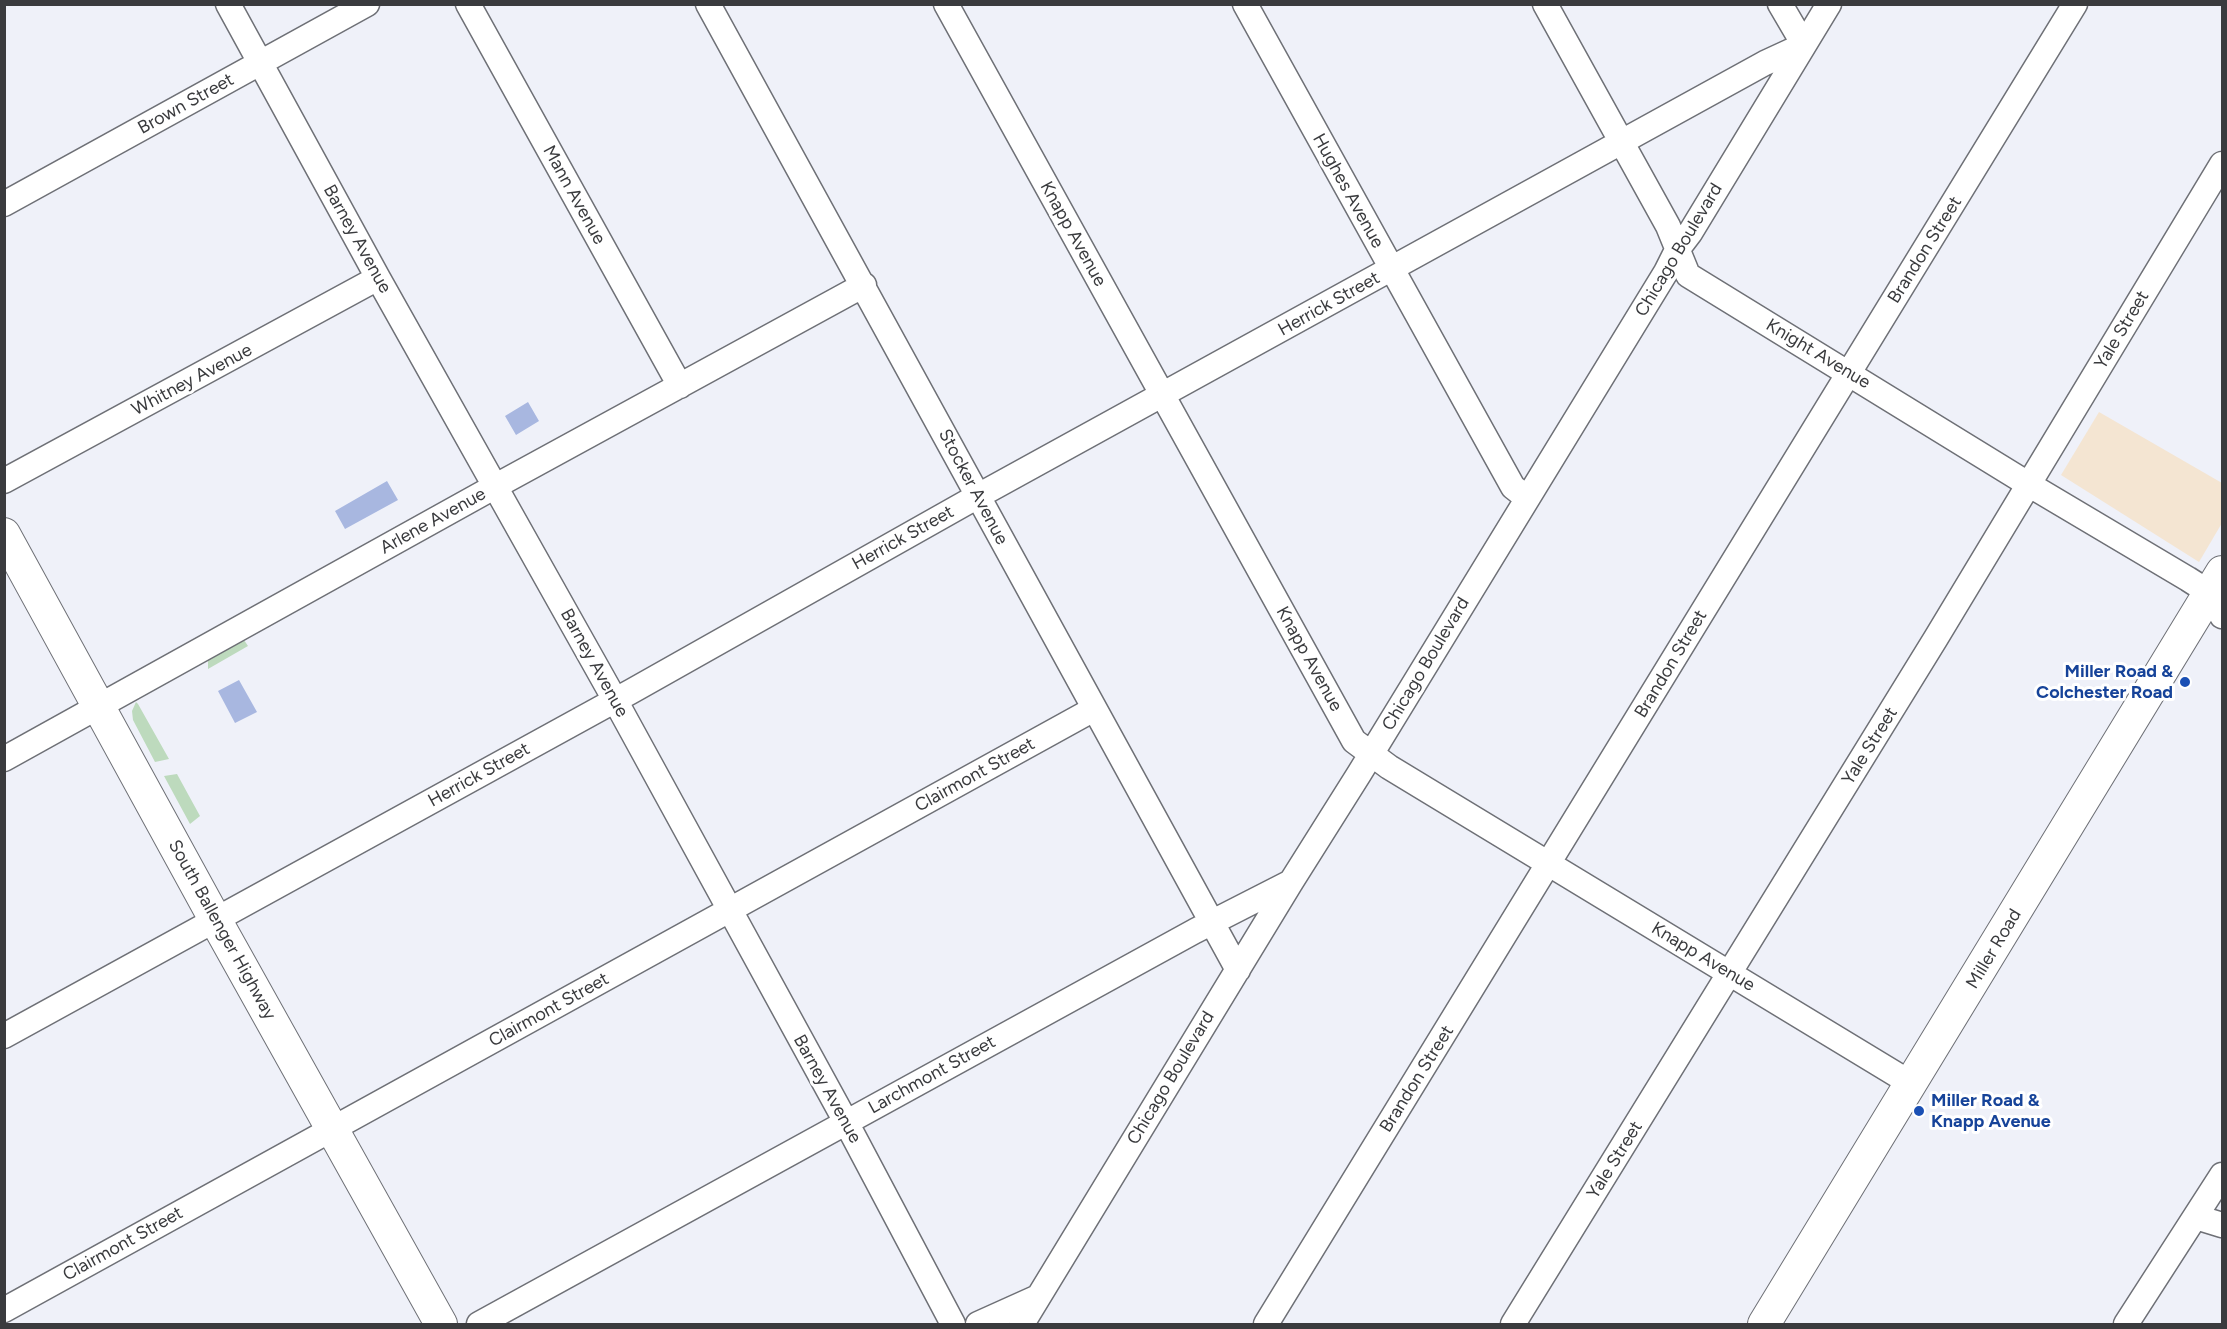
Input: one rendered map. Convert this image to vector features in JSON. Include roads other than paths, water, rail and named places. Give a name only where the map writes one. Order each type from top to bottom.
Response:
[{"type":"main road","name":"South Ballenger Highway","points":[[4,534],[216,921],[441,1324]]},
{"type":"main road","name":"Miller Road","points":[[1764,1324],[2218,594]]},
{"type":"street","name":"Barney Avenue","points":[[228,4],[494,487],[615,700],[846,1122],[953,1324]]},
{"type":"street","name":"Brown Street","points":[[4,204],[367,4]]},
{"type":"street","name":"Mann Avenue","points":[[468,4],[680,386]]},
{"type":"street","name":"Stocker Avenue","points":[[708,4],[1238,970]]},
{"type":"street","name":"Knapp Avenue","points":[[946,4],[1354,741],[1370,754],[1912,1084]]},
{"type":"street","name":"Hughes Avenue","points":[[1245,4],[1513,487],[1527,498]]},
{"type":"street","name":"Knight Avenue","points":[[1545,4],[1668,226],[1689,275],[2028,484],[2218,594]]},
{"type":"street","points":[[1780,4],[1804,45]]},
{"type":"street","name":"Chicago Boulevard","points":[[1022,1324],[1829,4]]},
{"type":"street","name":"Brandon Street","points":[[1266,1324],[2075,4]]},
{"type":"street","name":"Herrick Street","points":[[4,1036],[615,700],[978,496],[1765,63],[1804,45]]},
{"type":"street","name":"Yale Street","points":[[1513,1324],[2223,165]]},
{"type":"street","name":"Whitney Avenue","points":[[4,481],[378,278]]},
{"type":"street","name":"Arlene Avenue","points":[[4,759],[864,285]]},
{"type":"street","name":"Clairmont Street","points":[[4,1310],[1094,710]]},
{"type":"street","name":"Larchmont Street","points":[[479,1324],[1212,922],[1291,882]]},
{"type":"street","points":[[2126,1324],[2223,1175]]},
{"type":"street","points":[[2196,1217],[2223,1226]]},
{"type":"street","points":[[978,1324],[1038,1298]]},
{"type":"place","name":"Miller Road & Colchester Road","points":[[2185,682]]},
{"type":"place","name":"Miller Road & Knapp Avenue","points":[[1919,1111]]}]
